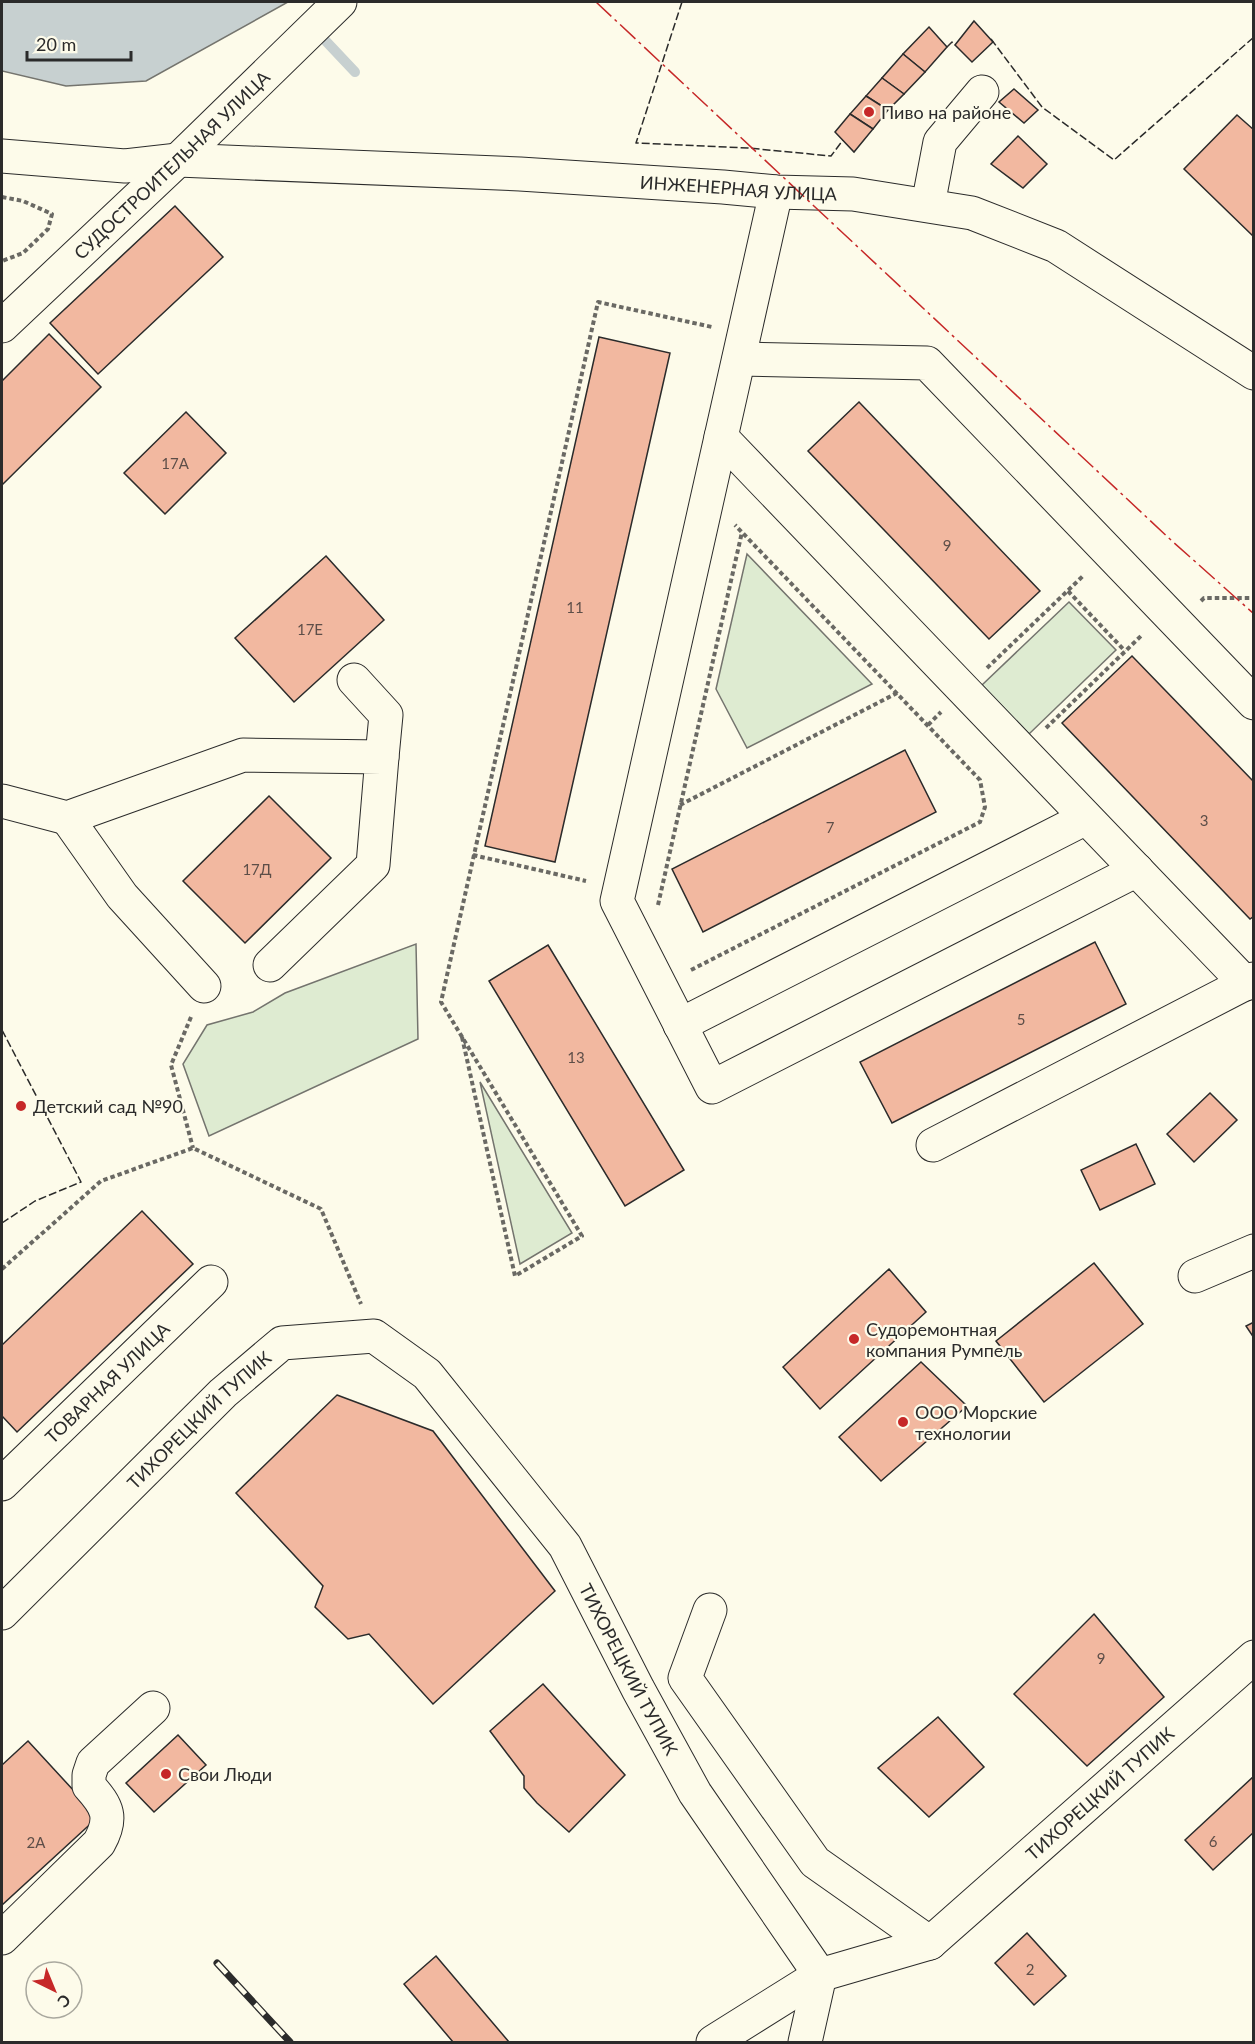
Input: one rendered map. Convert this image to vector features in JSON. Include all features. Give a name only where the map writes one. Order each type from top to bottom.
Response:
[{"type":"street","name":"СУДОСТРОИТЕЛЬНАЯ УЛИЦА","points":[[2,326],[178,160],[340,2]]},
{"type":"street","points":[[928,206],[940,142],[981,92]]},
{"type":"street","name":"ИНЖЕНЕРНАЯ УЛИЦА","points":[[2,156],[125,166],[178,160],[520,174],[776,192],[853,194],[972,213],[1056,246],[1254,373]]},
{"type":"street","points":[[776,192],[617,900],[712,1088],[1137,870]]},
{"type":"street","points":[[742,346],[927,363],[1254,703]]},
{"type":"street","points":[[721,437],[1086,818],[1250,982],[933,1145]]},
{"type":"street","points":[[270,965],[373,865],[386,715],[354,680]]},
{"type":"street","points":[[2,801],[67,818],[243,755],[382,757]]},
{"type":"street","points":[[67,818],[122,896],[204,986]]},
{"type":"street","points":[[680,1025],[1086,818]]},
{"type":"street","points":[[1195,1276],[1254,1251]]},
{"type":"street","name":"ТОВАРНАЯ УЛИЦА","points":[[2,1484],[211,1282]]},
{"type":"street","name":"ТИХОРЕЦКИЙ ТУПИК","points":[[2,1613],[223,1393],[282,1343],[374,1336],[427,1374],[565,1546],[638,1689],[695,1793],[820,1975],[930,1942],[1254,1657]]},
{"type":"street","points":[[710,1610],[685,1678],[815,1862],[930,1942]]},
{"type":"street","points":[[2,1938],[99,1843],[106,1830],[109,1816],[99,1797],[89,1786],[89,1775],[93,1763],[153,1708]]},
{"type":"street","points":[[713,2043],[820,1975]]},
{"type":"street","points":[[805,2043],[820,1975]]},
{"type":"path","points":[[2,197],[23,201],[52,214],[48,229],[23,253],[2,261]]},
{"type":"path","points":[[462,1037],[516,1276],[582,1236],[441,1002],[598,302],[742,346]]},
{"type":"path","points":[[660,986],[980,822],[985,807],[980,780],[708,496]]},
{"type":"path","points":[[657,906],[742,532]]},
{"type":"path","points":[[928,725],[1108,552]]},
{"type":"path","points":[[1068,591],[1125,651]]},
{"type":"path","points":[[1022,751],[1125,651],[1172,618],[1204,598],[1254,598]]},
{"type":"path","points":[[680,805],[897,693]]},
{"type":"path","points":[[473,855],[619,888]]},
{"type":"path","points":[[194,1148],[171,1065],[204,986]]},
{"type":"path","points":[[2,1269],[101,1181],[194,1148],[321,1209],[374,1336]]},
{"type":"green space","points":[[747,554],[872,684],[747,748],[716,689]]},
{"type":"green space","points":[[1069,602],[1116,650],[1029,734],[982,685]]},
{"type":"green space","points":[[416,944],[418,1039],[209,1136],[183,1064],[207,1025],[253,1012],[285,993]]},
{"type":"green space","points":[[480,1082],[572,1233],[520,1264]]},
{"type":"shaded area","points":[[2,2],[288,2],[146,81],[66,86],[2,71]]},
{"type":"building","points":[[974,21],[993,42],[972,62],[955,45]]},
{"type":"building","points":[[929,27],[947,47],[925,72],[903,54]]},
{"type":"building","points":[[903,54],[925,72],[904,94],[882,78]]},
{"type":"building","points":[[882,78],[904,94],[888,110],[866,96]]},
{"type":"building","points":[[1014,89],[1038,110],[1024,123],[999,102]]},
{"type":"building","name":"Пиво на районе","points":[[866,96],[888,110],[873,129],[850,114]]},
{"type":"building","points":[[850,114],[873,129],[854,152],[835,132]]},
{"type":"building","points":[[1237,115],[1254,130],[1254,237],[1184,169]]},
{"type":"building","points":[[1018,136],[1047,164],[1023,188],[991,164]]},
{"type":"building","points":[[175,206],[223,257],[98,374],[50,323]]},
{"type":"building","points":[[49,334],[101,387],[2,485],[2,381]]},
{"type":"building","points":[[599,337],[670,353],[555,862],[485,846]]},
{"type":"building","points":[[859,402],[1040,591],[989,639],[808,451]]},
{"type":"building","points":[[186,412],[226,453],[165,514],[124,473]]},
{"type":"building","points":[[326,556],[384,620],[294,702],[235,638]]},
{"type":"building","points":[[1132,656],[1254,782],[1254,916],[1250,919],[1062,723]]},
{"type":"building","points":[[905,750],[936,812],[703,932],[672,869]]},
{"type":"building","points":[[269,796],[331,858],[245,943],[183,881]]},
{"type":"building","points":[[1095,942],[1126,1004],[892,1123],[860,1062]]},
{"type":"building","points":[[548,945],[684,1170],[625,1206],[489,981]]},
{"type":"building","points":[[1210,1093],[1237,1120],[1194,1162],[1167,1134]]},
{"type":"building","points":[[1136,1144],[1155,1184],[1100,1210],[1081,1170]]},
{"type":"building","points":[[142,1211],[193,1264],[17,1432],[2,1416],[2,1345]]},
{"type":"building","points":[[1094,1263],[1143,1324],[1044,1402],[996,1341]]},
{"type":"building","name":"Судоремонтная компания Румпель","points":[[889,1269],[926,1312],[820,1409],[783,1367]]},
{"type":"building","points":[[1254,1322],[1254,1338],[1246,1326]]},
{"type":"building","name":"ООО Морские технологии","points":[[921,1362],[967,1406],[881,1481],[839,1437]]},
{"type":"building","points":[[337,1395],[433,1431],[555,1591],[433,1704],[369,1634],[348,1639],[315,1607],[323,1586],[236,1493]]},
{"type":"building","points":[[1094,1614],[1164,1697],[1087,1766],[1014,1694]]},
{"type":"building","points":[[543,1684],[625,1775],[569,1832],[524,1788],[524,1776],[490,1731]]},
{"type":"building","points":[[938,1717],[984,1767],[929,1817],[878,1768]]},
{"type":"building","name":"Свои Люди","points":[[178,1735],[206,1765],[154,1812],[126,1783]]},
{"type":"building","points":[[28,1741],[98,1817],[2,1905],[2,1765]]},
{"type":"building","points":[[1254,1776],[1254,1832],[1213,1870],[1185,1840]]},
{"type":"building","points":[[1027,1933],[1066,1976],[1034,2005],[995,1963]]},
{"type":"building","points":[[436,1956],[509,2042],[453,2042],[404,1984]]},
{"type":"waterway","points":[[322,37],[355,72]]},
{"type":"railway","points":[[217,1963],[290,2042]]},
{"type":"fence","points":[[682,2],[636,143],[748,148],[831,156],[843,140]]},
{"type":"fence","points":[[991,39],[1042,107],[1114,160],[1254,37]]},
{"type":"fence","points":[[947,47],[952,42],[955,45]]},
{"type":"fence","points":[[2,1030],[81,1182],[35,1201],[2,1223]]},
{"type":"power","points":[[596,2],[1172,541],[1254,614]]},
{"type":"place","name":"Пиво на районе","points":[[869,112]]},
{"type":"place","name":"Детский сад №90","points":[[21,1106]]},
{"type":"place","name":"Судоремонтная компания Румпель","points":[[854,1339]]},
{"type":"place","name":"ООО Морские технологии","points":[[903,1422]]},
{"type":"place","name":"Свои Люди","points":[[166,1774]]}]
